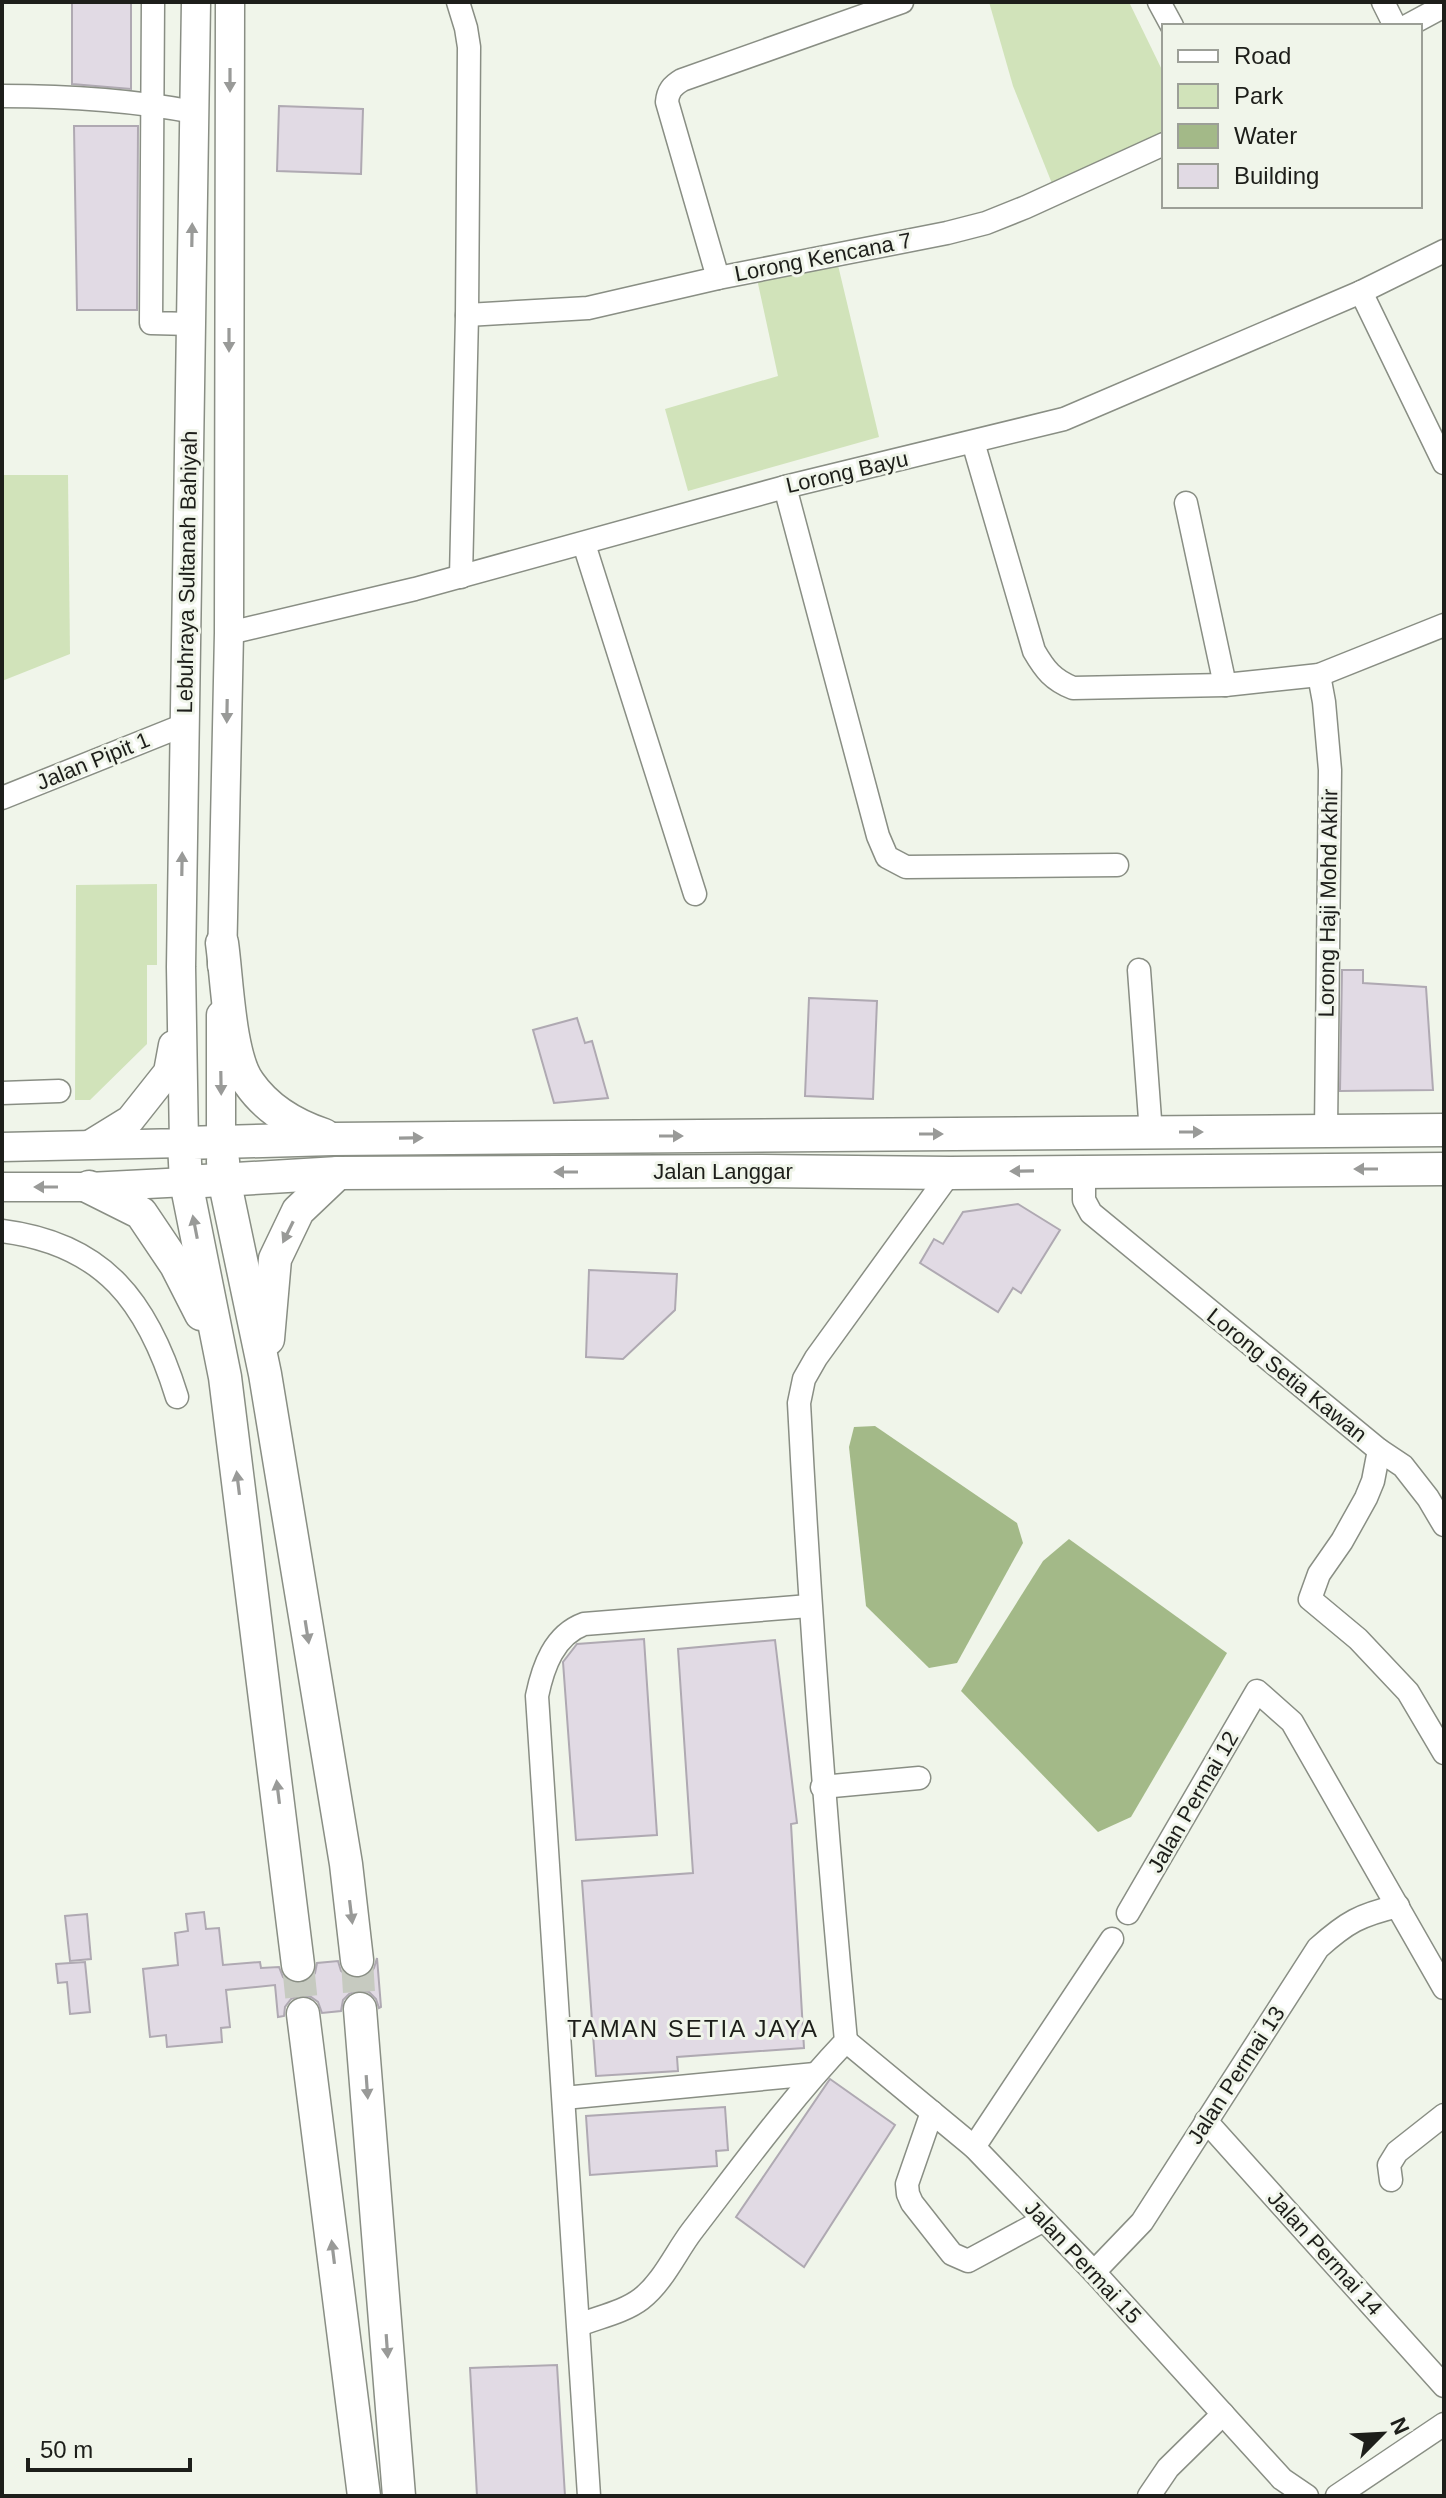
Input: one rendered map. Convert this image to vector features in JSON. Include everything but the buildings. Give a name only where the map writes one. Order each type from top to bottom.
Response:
[{"type":"highway","points":[[222,943],[236,1050],[247,1081],[271,1107],[300,1127],[333,1139]]},
{"type":"highway","name":"Jalan Langgar","points":[[184,1143],[333,1139],[1444,1130]]},
{"type":"highway","points":[[221,1142],[224,1179],[265,1374],[346,1864],[357,1960]]},
{"type":"highway","points":[[184,1143],[186,1182],[225,1377],[298,1965]]},
{"type":"highway","name":"Jalan Langgar","points":[[186,1182],[338,1173],[1444,1169]]},
{"type":"highway","points":[[265,1374],[275,1259],[298,1211],[338,1173]]},
{"type":"highway","points":[[89,1187],[141,1213],[176,1265],[196,1304],[225,1377]]},
{"type":"highway","points":[[360,2009],[399,2496]]},
{"type":"highway","points":[[303,2014],[364,2496]]},
{"type":"main road","name":"Lebuhraya Sultanah Bahiyah","points":[[184,1143],[181,967],[196,2]]},
{"type":"main road","name":"Lebuhraya Sultanah Bahiyah","points":[[221,1142],[229,633],[230,2]]},
{"type":"main road","points":[[184,712],[204,661],[229,633],[206,601],[188,565]]},
{"type":"main road","points":[[86,1146],[130,1120],[168,1072],[181,967]]},
{"type":"main road","name":"Jalan Langgar","points":[[2,1147],[184,1143]]},
{"type":"main road","name":"Jalan Langgar","points":[[2,1187],[186,1182]]},
{"type":"street","points":[[153,2],[151,323],[191,324]]},
{"type":"street","points":[[458,2],[469,47],[461,577]]},
{"type":"street","points":[[718,278],[667,102],[668,93],[682,80],[902,2]]},
{"type":"street","points":[[1159,2],[1171,24]]},
{"type":"street","points":[[1383,2],[1394,24]]},
{"type":"street","points":[[1411,24],[1444,6]]},
{"type":"street","points":[[2,96],[56,96],[152,104],[194,112]]},
{"type":"street","name":"Lorong Kencana 7","points":[[467,315],[588,308],[718,278],[947,233],[986,223],[1162,145]]},
{"type":"street","name":"Lorong Bayu","points":[[229,633],[461,577],[785,487],[1064,419],[1361,292],[1444,251]]},
{"type":"street","points":[[1361,292],[1444,463]]},
{"type":"street","points":[[973,442],[1034,651],[1045,671],[1058,682],[1073,688],[1225,685],[1319,675],[1444,625]]},
{"type":"street","points":[[785,487],[878,836],[887,857],[906,867],[1117,865]]},
{"type":"street","points":[[1186,503],[1225,685]]},
{"type":"street","points":[[584,544],[695,894]]},
{"type":"street","name":"Lorong Haji Mohd Akhir","points":[[1319,675],[1330,770],[1326,1131]]},
{"type":"street","name":"Jalan Pipit 1","points":[[2,798],[184,712]]},
{"type":"street","points":[[1139,970],[1151,1133]]},
{"type":"street","points":[[2,1093],[59,1091]]},
{"type":"street","name":"Lorong Setia Kawan","points":[[1084,1170],[1084,1200],[1091,1213],[1379,1450],[1366,1498],[1319,1574],[1310,1599],[1358,1639],[1408,1692],[1444,1753]]},
{"type":"street","points":[[579,2325],[626,2307],[651,2290],[689,2234],[815,2074],[846,2041],[822,1787],[799,1403],[804,1379],[816,1358],[950,1173]]},
{"type":"street","points":[[2,1231],[28,1234],[103,1267],[136,1303],[155,1340],[177,1397]]},
{"type":"street","points":[[1379,1450],[1403,1466],[1444,1525]]},
{"type":"street","points":[[589,2496],[537,1696],[552,1651],[572,1628],[584,1624],[809,1606]]},
{"type":"street","name":"Jalan Permai 12","points":[[1128,1913],[1257,1691],[1292,1722],[1398,1906]]},
{"type":"street","points":[[822,1787],[919,1778]]},
{"type":"street","points":[[1398,1906],[1444,1988]]},
{"type":"street","name":"Jalan Permai 13","points":[[1094,2272],[1142,2222],[1318,1948],[1367,1913],[1398,1906]]},
{"type":"street","points":[[974,2147],[1112,1939]]},
{"type":"street","name":"Jalan Permai 15","points":[[846,2041],[974,2147],[1094,2272],[1282,2479],[1307,2496]]},
{"type":"street","points":[[564,2098],[815,2074]]},
{"type":"street","points":[[932,2112],[907,2184],[908,2194],[952,2254],[968,2261],[1044,2220]]},
{"type":"street","points":[[1391,2180],[1389,2165],[1397,2152],[1444,2115]]},
{"type":"street","name":"Jalan Permai 14","points":[[1206,2121],[1444,2386]]},
{"type":"street","points":[[1149,2496],[1176,2458],[1223,2414]]},
{"type":"street","points":[[1337,2496],[1444,2424]]},
{"type":"green space","points":[[989,2],[1129,2],[1162,70],[1162,133],[1053,186],[1013,86]]},
{"type":"green space","points":[[837,261],[879,437],[688,491],[665,409],[778,376],[757,279]]},
{"type":"green space","points":[[2,475],[68,475],[70,654],[2,681]]},
{"type":"green space","points":[[157,884],[157,965],[147,965],[147,1044],[90,1100],[75,1100],[76,885]]},
{"type":"water","points":[[875,1426],[1017,1523],[1023,1543],[957,1663],[929,1668],[866,1606],[849,1447],[854,1427]]},
{"type":"water","points":[[1069,1539],[1227,1653],[1131,1817],[1098,1832],[961,1691],[1043,1561]]},
{"type":"tunnel","points":[[357,1960],[360,2009]]},
{"type":"tunnel","points":[[298,1965],[303,2014]]},
{"type":"district","name":"TAMAN SETIA JAYA","points":[[693,2028]]}]
